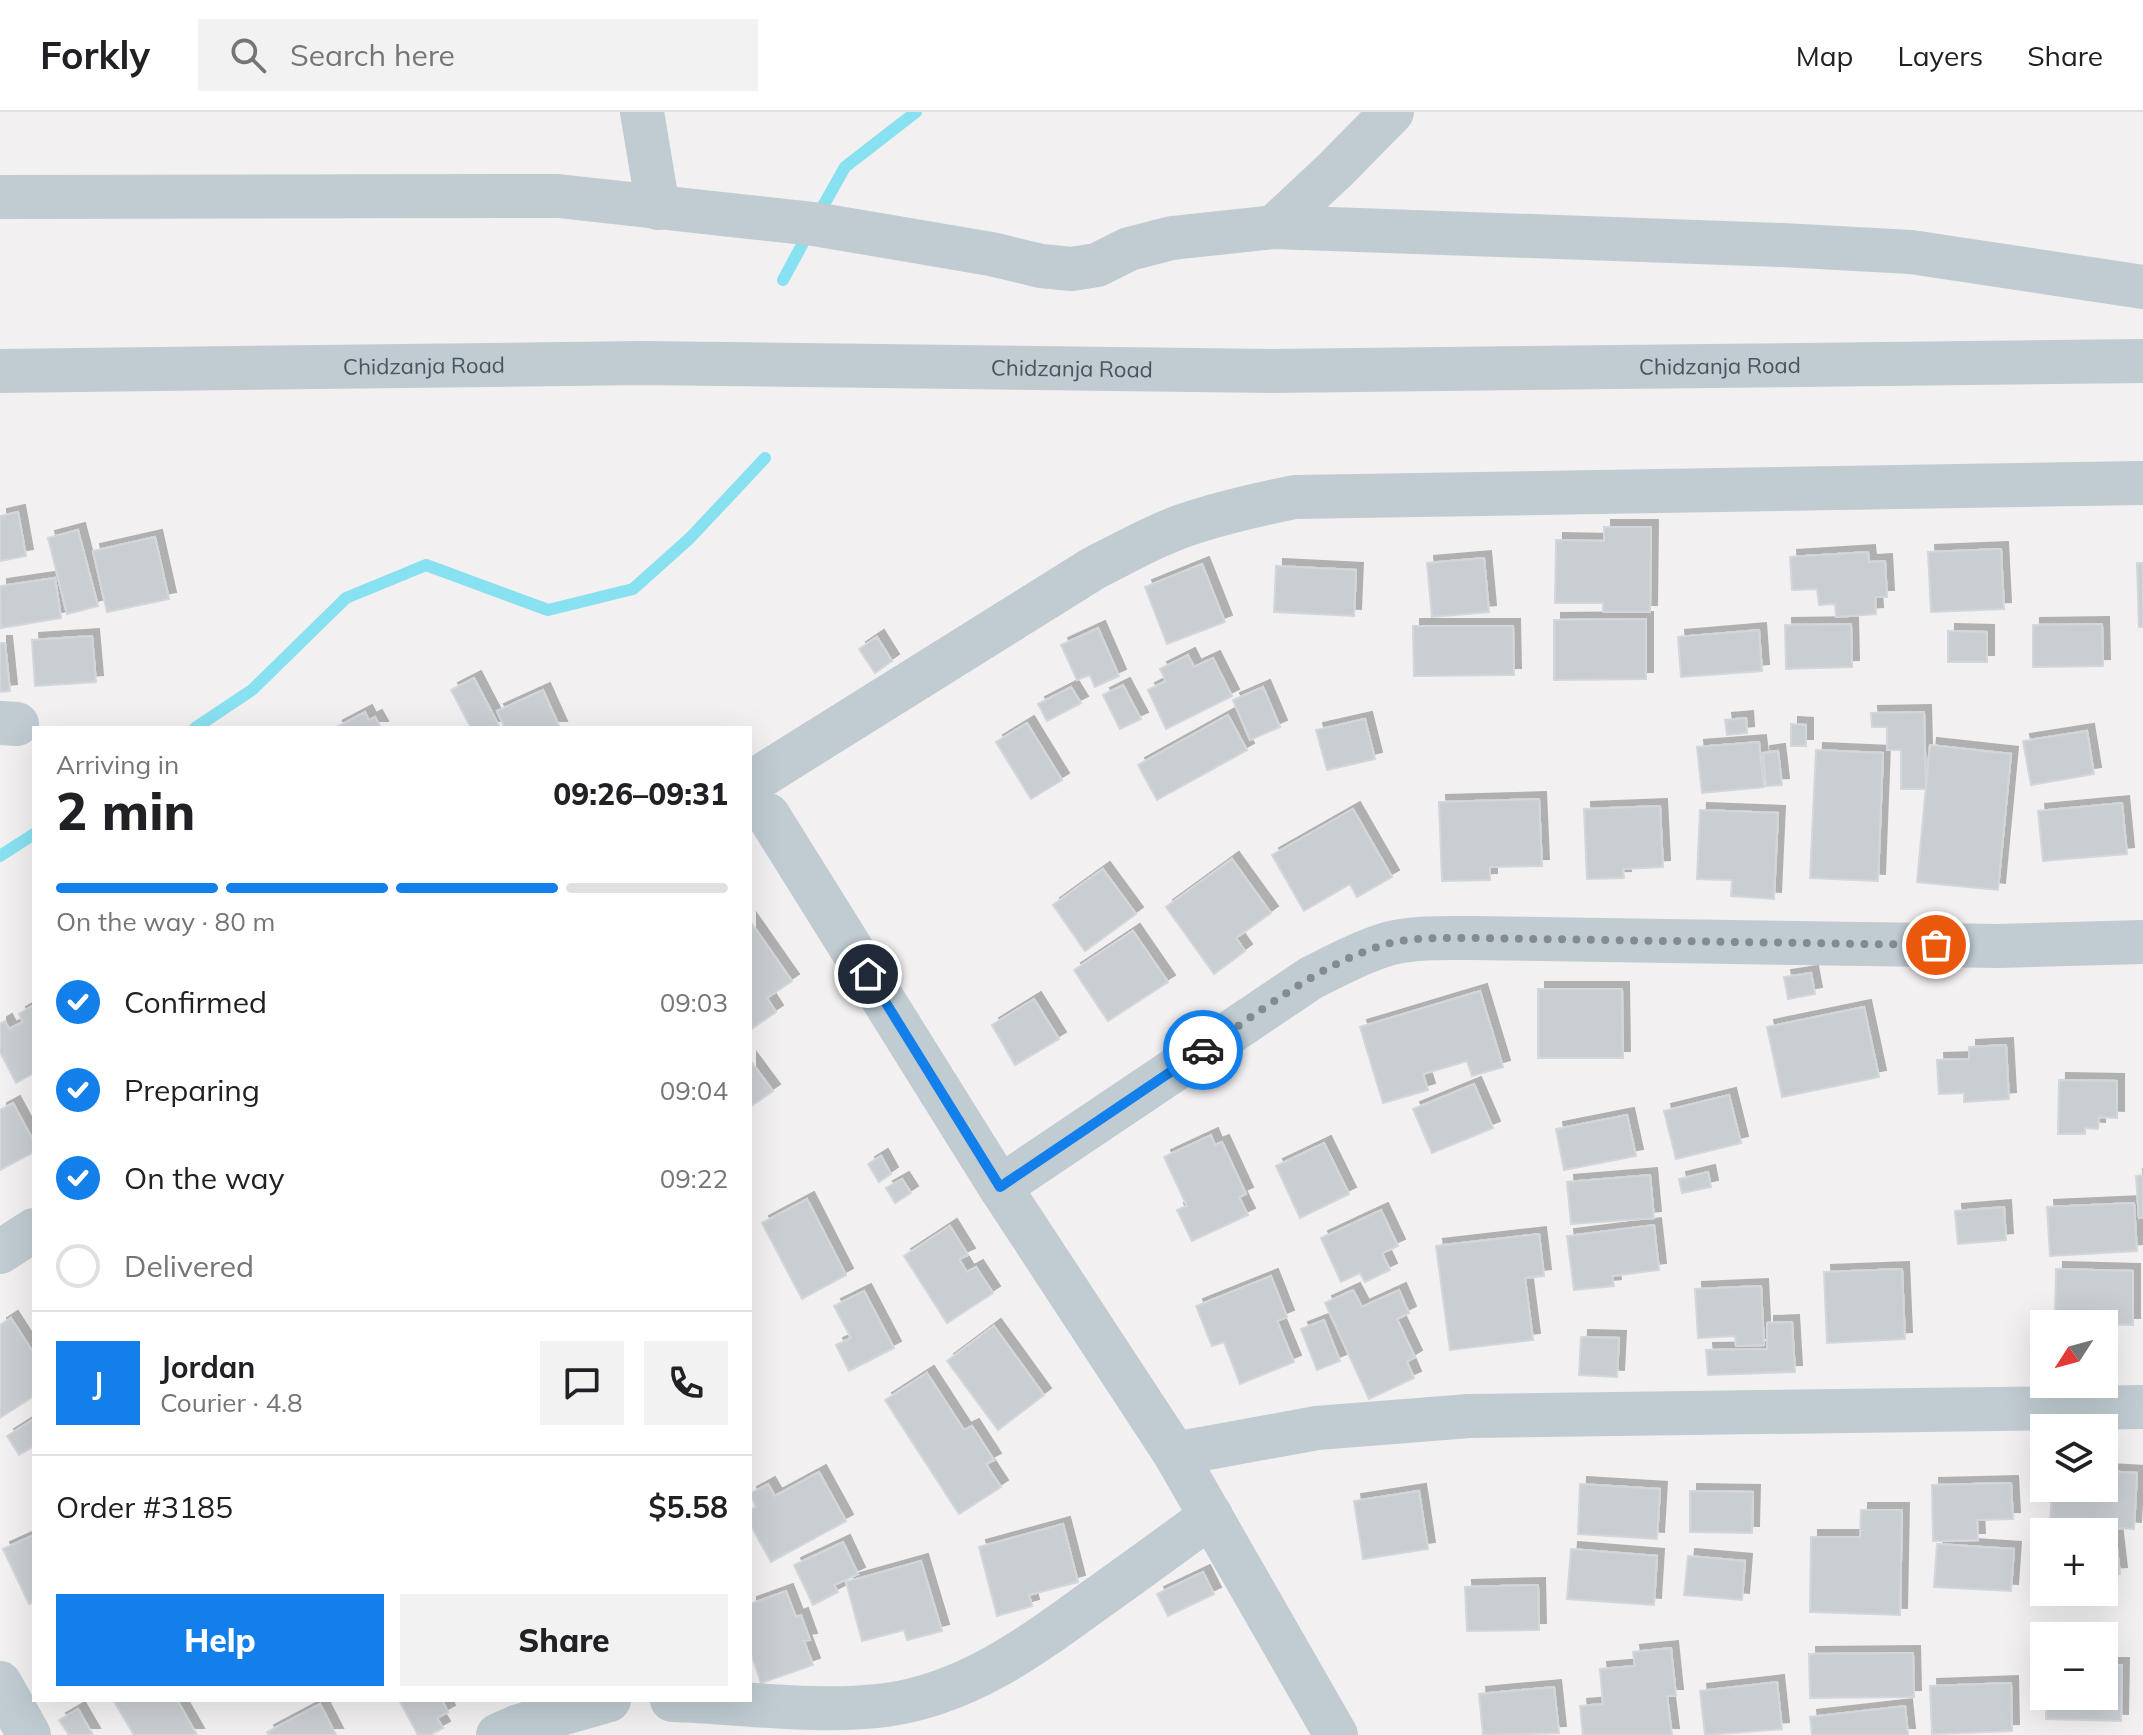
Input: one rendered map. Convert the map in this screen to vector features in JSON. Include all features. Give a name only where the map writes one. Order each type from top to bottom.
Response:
[{"type":"street","points":[[642,112],[658,208]]},
{"type":"street","points":[[1274,227],[1392,112]]},
{"type":"street","points":[[0,197],[558,196],[814,224],[1072,269],[1097,265],[1129,249],[1172,238],[1274,227],[1911,252],[2143,287]]},
{"type":"street","name":"Chidzanja Road","points":[[0,371],[642,363],[1272,371],[2143,361]]},
{"type":"street","points":[[752,782],[1094,568],[1188,524],[1238,509],[1295,497],[2143,483]]},
{"type":"street","points":[[752,808],[768,815],[1000,1187],[1175,1454],[1336,1735]]},
{"type":"street","points":[[1000,1187],[1311,978],[1357,955],[1392,943],[1429,938],[1998,946],[2143,942]]},
{"type":"street","points":[[0,1252],[32,1231]]},
{"type":"street","points":[[1175,1454],[1317,1428],[1469,1416],[2143,1407]]},
{"type":"street","points":[[713,1702],[815,1707],[886,1705],[944,1691],[994,1669],[1032,1645],[1211,1516]]},
{"type":"street","points":[[0,1683],[29,1735]]},
{"type":"street","points":[[498,1735],[602,1702]]},
{"type":"building","points":[[18,512],[26,556],[0,561],[0,516]]},
{"type":"building","points":[[1604,527],[1651,527],[1650,612],[1603,612],[1603,603],[1555,603],[1556,540],[1604,541]]},
{"type":"building","points":[[78,530],[98,606],[67,614],[48,538]]},
{"type":"building","points":[[155,537],[169,599],[107,612],[93,551]]},
{"type":"building","points":[[2001,549],[2004,609],[1931,612],[1928,552]]},
{"type":"building","points":[[1868,552],[1869,562],[1885,561],[1887,597],[1875,597],[1876,614],[1836,617],[1835,604],[1819,605],[1817,589],[1792,590],[1790,557]]},
{"type":"building","points":[[1484,558],[1489,612],[1432,617],[1427,563]]},
{"type":"building","points":[[2137,563],[2143,563],[2143,627],[2139,627]]},
{"type":"building","points":[[1202,564],[1225,622],[1167,644],[1145,587]]},
{"type":"building","points":[[1276,566],[1356,570],[1354,616],[1274,612]]},
{"type":"building","points":[[55,578],[61,618],[1,628],[0,586]]},
{"type":"building","points":[[1646,619],[1646,679],[1554,680],[1554,620]]},
{"type":"building","points":[[1851,624],[1852,667],[1786,669],[1785,625]]},
{"type":"building","points":[[2102,624],[2103,666],[2033,667],[2033,625]]},
{"type":"building","points":[[1413,626],[1513,626],[1514,675],[1414,676]]},
{"type":"building","points":[[1098,628],[1119,676],[1095,687],[1090,675],[1077,680],[1061,645]]},
{"type":"building","points":[[1759,630],[1762,671],[1681,677],[1678,637]]},
{"type":"building","points":[[1948,631],[1987,632],[1987,662],[1948,662]]},
{"type":"building","points":[[92,636],[96,682],[35,686],[32,640]]},
{"type":"building","points":[[877,637],[892,661],[875,673],[859,649]]},
{"type":"building","points":[[0,643],[5,643],[10,691],[0,692]]},
{"type":"building","points":[[1188,655],[1194,667],[1213,658],[1232,696],[1166,729],[1148,690],[1166,681],[1160,669]]},
{"type":"building","points":[[474,678],[499,726],[470,726],[451,690]]},
{"type":"building","points":[[1123,685],[1141,719],[1120,729],[1103,695]]},
{"type":"building","points":[[1071,687],[1081,703],[1047,721],[1038,704]]},
{"type":"building","points":[[1263,687],[1280,727],[1250,740],[1233,700]]},
{"type":"building","points":[[543,690],[559,726],[504,726],[497,711]]},
{"type":"building","points":[[365,712],[369,720],[375,717],[380,726],[339,726]]},
{"type":"building","points":[[1924,712],[1926,789],[1901,789],[1901,750],[1887,750],[1887,727],[1872,727],[1871,713]]},
{"type":"building","points":[[1228,715],[1247,750],[1157,800],[1138,765]]},
{"type":"building","points":[[1746,718],[1747,733],[1727,735],[1725,720]]},
{"type":"building","points":[[1365,719],[1375,759],[1327,770],[1316,730]]},
{"type":"building","points":[[1027,723],[1062,780],[1031,799],[996,742]]},
{"type":"building","points":[[1791,724],[1806,725],[1806,746],[1791,746]]},
{"type":"building","points":[[2087,731],[2094,774],[2031,785],[2023,741]]},
{"type":"building","points":[[1759,742],[1764,787],[1702,793],[1697,747]]},
{"type":"building","points":[[1930,745],[2011,754],[1998,890],[1917,882]]},
{"type":"building","points":[[1816,750],[1883,753],[1878,881],[1810,878]]},
{"type":"building","points":[[1778,751],[1782,785],[1766,786],[1763,753]]},
{"type":"building","points":[[1539,799],[1542,866],[1490,867],[1490,880],[1442,881],[1439,802]]},
{"type":"building","points":[[2122,803],[2127,854],[2043,861],[2038,811]]},
{"type":"building","points":[[1660,806],[1663,867],[1623,869],[1624,878],[1587,879],[1584,809]]},
{"type":"building","points":[[1353,809],[1392,877],[1357,897],[1350,884],[1304,911],[1272,855]]},
{"type":"building","points":[[1700,810],[1778,813],[1774,899],[1731,896],[1732,880],[1697,879]]},
{"type":"building","points":[[1232,859],[1271,913],[1236,938],[1245,951],[1214,974],[1166,907]]},
{"type":"building","points":[[1103,869],[1136,914],[1085,951],[1053,905]]},
{"type":"building","points":[[752,924],[792,981],[767,998],[776,1012],[752,1029]]},
{"type":"building","points":[[1133,931],[1168,982],[1108,1021],[1074,970]]},
{"type":"building","points":[[1811,973],[1815,994],[1788,999],[1784,977]]},
{"type":"building","points":[[1538,989],[1622,989],[1623,1058],[1538,1058]]},
{"type":"building","points":[[1480,991],[1503,1067],[1472,1076],[1467,1061],[1423,1074],[1428,1090],[1383,1103],[1360,1027]]},
{"type":"building","points":[[1034,999],[1059,1039],[1015,1065],[992,1025]]},
{"type":"building","points":[[32,1006],[32,1074],[16,1083],[0,1052],[0,1024],[5,1021],[9,1029],[23,1022],[19,1014]]},
{"type":"building","points":[[1864,1007],[1879,1077],[1782,1097],[1767,1027]]},
{"type":"building","points":[[2006,1045],[2009,1099],[1964,1102],[1964,1093],[1939,1094],[1937,1060],[1969,1059],[1969,1047]]},
{"type":"building","points":[[752,1063],[773,1091],[752,1106]]},
{"type":"building","points":[[2059,1080],[2117,1081],[2117,1118],[2099,1117],[2098,1129],[2085,1128],[2085,1134],[2058,1134]]},
{"type":"building","points":[[1474,1084],[1493,1128],[1432,1153],[1413,1109]]},
{"type":"building","points":[[1729,1095],[1741,1143],[1676,1159],[1664,1111]]},
{"type":"building","points":[[13,1103],[32,1138],[32,1153],[0,1170],[0,1110]]},
{"type":"building","points":[[1627,1115],[1636,1156],[1564,1170],[1556,1129]]},
{"type":"building","points":[[1211,1135],[1215,1145],[1222,1142],[1246,1194],[1239,1197],[1248,1215],[1192,1241],[1177,1210],[1187,1206],[1164,1157]]},
{"type":"building","points":[[1324,1143],[1349,1194],[1300,1218],[1276,1166]]},
{"type":"building","points":[[881,1156],[891,1174],[879,1182],[868,1164]]},
{"type":"building","points":[[1708,1172],[1711,1187],[1682,1193],[1679,1179]]},
{"type":"building","points":[[1650,1175],[1654,1218],[1571,1224],[1567,1182]]},
{"type":"building","points":[[2143,1175],[2143,1217],[2139,1218],[2136,1176]]},
{"type":"building","points":[[902,1179],[911,1193],[895,1203],[886,1188]]},
{"type":"building","points":[[807,1199],[846,1275],[802,1299],[762,1223]]},
{"type":"building","points":[[2134,1203],[2137,1251],[2050,1256],[2047,1207]]},
{"type":"building","points":[[2004,1207],[2006,1240],[1958,1244],[1955,1211]]},
{"type":"building","points":[[1381,1210],[1398,1246],[1382,1253],[1390,1270],[1365,1282],[1360,1273],[1341,1282],[1321,1238]]},
{"type":"building","points":[[1654,1225],[1659,1270],[1612,1276],[1614,1286],[1574,1290],[1567,1236]]},
{"type":"building","points":[[950,1226],[968,1255],[959,1259],[967,1272],[976,1267],[993,1293],[947,1323],[904,1256]]},
{"type":"building","points":[[1539,1234],[1544,1276],[1525,1278],[1533,1340],[1450,1350],[1436,1246]]},
{"type":"building","points":[[1902,1269],[1905,1339],[1827,1343],[1824,1272]]},
{"type":"building","points":[[2056,1269],[2133,1271],[2133,1325],[2118,1325],[2118,1310],[2055,1310]]},
{"type":"building","points":[[1271,1276],[1287,1317],[1277,1321],[1294,1362],[1240,1384],[1224,1342],[1212,1346],[1196,1306]]},
{"type":"building","points":[[1761,1286],[1764,1345],[1736,1346],[1735,1336],[1698,1338],[1695,1289]]},
{"type":"building","points":[[1353,1290],[1362,1307],[1399,1290],[1409,1313],[1397,1319],[1415,1357],[1407,1362],[1414,1378],[1369,1399],[1325,1303]]},
{"type":"building","points":[[864,1291],[894,1348],[849,1371],[836,1345],[851,1338],[834,1306]]},
{"type":"building","points":[[11,1318],[32,1351],[32,1397],[0,1418],[0,1325]]},
{"type":"building","points":[[1324,1320],[1340,1361],[1317,1370],[1301,1329]]},
{"type":"building","points":[[1792,1322],[1795,1372],[1708,1375],[1706,1350],[1767,1349],[1767,1323]]},
{"type":"building","points":[[994,1326],[1044,1395],[998,1430],[947,1361]]},
{"type":"building","points":[[1581,1337],[1619,1338],[1617,1377],[1579,1375]]},
{"type":"building","points":[[927,1373],[964,1430],[972,1426],[994,1460],[986,1464],[1001,1487],[959,1514],[885,1400]]},
{"type":"building","points":[[32,1420],[32,1447],[19,1455],[7,1436]]},
{"type":"building","points":[[819,1472],[846,1521],[771,1562],[752,1528],[752,1509],[756,1507],[752,1493],[768,1484],[775,1496]]},
{"type":"building","points":[[2118,1472],[2137,1473],[2134,1529],[2118,1528],[2118,1518],[2050,1518],[2051,1502],[2118,1502]]},
{"type":"building","points":[[2011,1483],[2013,1519],[1977,1520],[1978,1540],[1933,1541],[1932,1485]]},
{"type":"building","points":[[1580,1484],[1660,1489],[1657,1539],[1578,1534]]},
{"type":"building","points":[[1419,1491],[1428,1549],[1363,1559],[1354,1501]]},
{"type":"building","points":[[1690,1491],[1753,1492],[1752,1533],[1690,1532]]},
{"type":"building","points":[[1861,1510],[1902,1510],[1900,1615],[1810,1612],[1811,1537],[1860,1537]]},
{"type":"building","points":[[1063,1524],[1078,1582],[1029,1595],[1032,1606],[997,1616],[979,1547]]},
{"type":"building","points":[[32,1536],[32,1603],[29,1604],[3,1549]]},
{"type":"building","points":[[843,1542],[858,1574],[834,1585],[838,1592],[813,1605],[794,1565]]},
{"type":"building","points":[[1937,1544],[2014,1549],[2011,1591],[1934,1587]]},
{"type":"building","points":[[1571,1549],[1657,1556],[1654,1605],[1567,1599]]},
{"type":"building","points":[[1688,1556],[1745,1561],[1742,1600],[1684,1595]]},
{"type":"building","points":[[921,1561],[942,1631],[907,1640],[904,1630],[862,1641],[846,1582]]},
{"type":"building","points":[[1203,1572],[1214,1594],[1168,1616],[1157,1594]]},
{"type":"building","points":[[1538,1585],[1539,1630],[1467,1631],[1465,1587]]},
{"type":"building","points":[[786,1591],[796,1617],[801,1615],[810,1640],[804,1641],[813,1665],[761,1683],[752,1657],[752,1603]]},
{"type":"building","points":[[1671,1648],[1676,1696],[1667,1696],[1672,1735],[1583,1735],[1580,1706],[1603,1704],[1600,1669],[1635,1666],[1633,1652]]},
{"type":"building","points":[[1913,1653],[1914,1697],[1810,1698],[1809,1654]]},
{"type":"building","points":[[2118,1665],[2122,1665],[2121,1721],[2046,1719],[2046,1710],[2118,1710]]},
{"type":"building","points":[[1777,1682],[1782,1729],[1705,1735],[1700,1691]]},
{"type":"building","points":[[2011,1683],[2012,1731],[1932,1734],[1930,1686]]},
{"type":"building","points":[[1554,1687],[1559,1733],[1483,1735],[1479,1694]]},
{"type":"building","points":[[178,1702],[197,1735],[134,1735],[115,1703]]},
{"type":"building","points":[[400,1702],[443,1702],[448,1712],[437,1718],[443,1728],[430,1735],[418,1735]]},
{"type":"building","points":[[320,1704],[336,1735],[269,1735],[267,1732]]},
{"type":"building","points":[[1905,1706],[1908,1735],[1812,1735],[1810,1717]]},
{"type":"building","points":[[78,1709],[93,1735],[69,1735],[59,1720]]},
{"type":"waterway","points":[[818,215],[845,167],[916,112]]},
{"type":"waterway","points":[[783,280],[809,232]]},
{"type":"waterway","points":[[198,726],[252,690],[346,598],[426,565],[548,610],[633,589],[690,538],[765,458]]},
{"type":"waterway","points":[[0,856],[32,835]]},
{"type":"way so far","points":[[1203,1050],[1311,978],[1357,955],[1392,943],[1429,938],[1472,938],[1936,945]]},
{"type":"route","points":[[868,974],[1000,1187],[1203,1050]]}]
